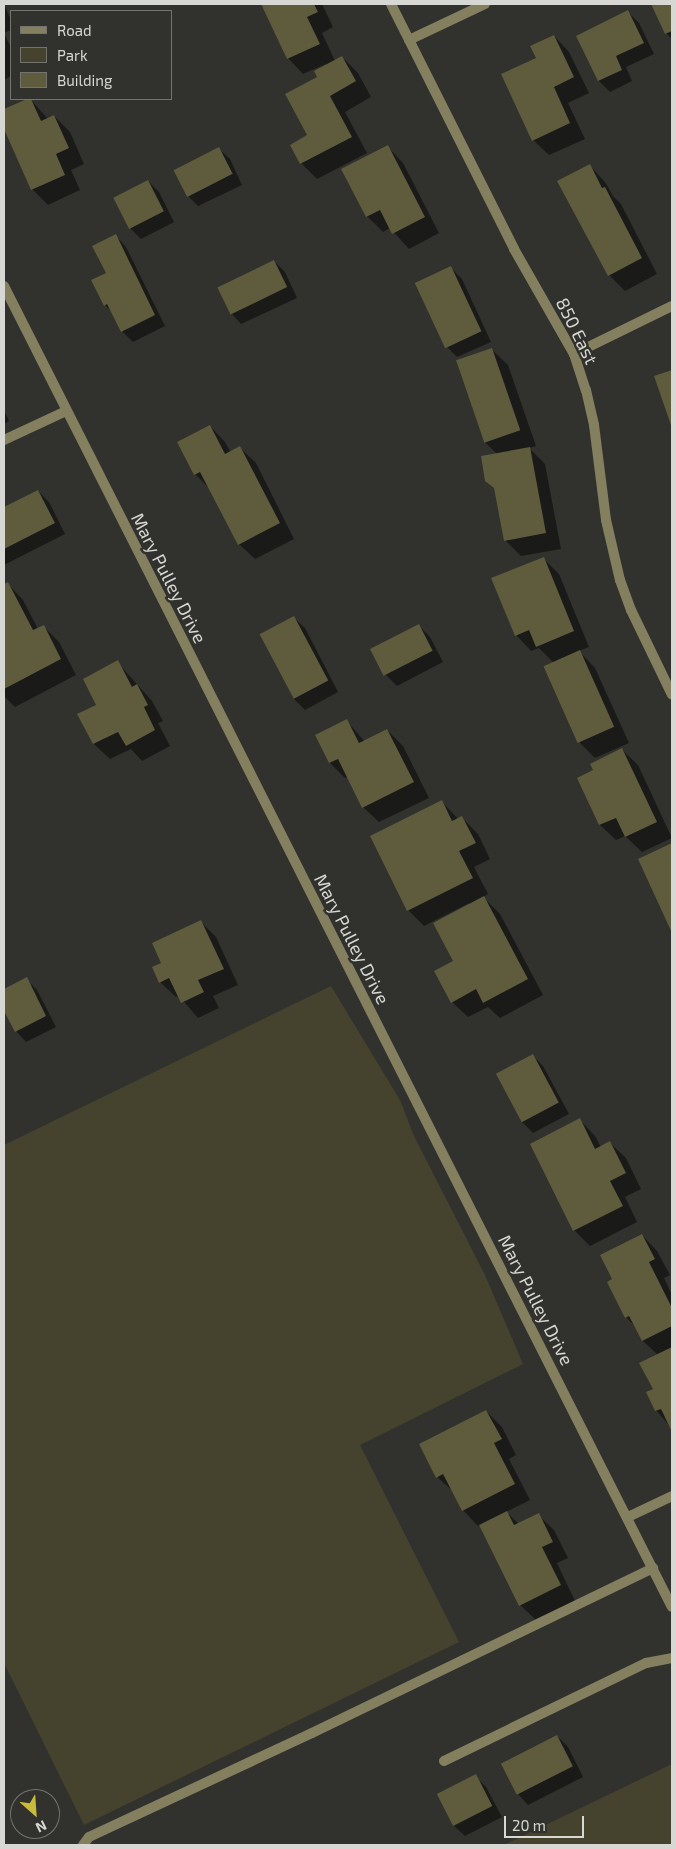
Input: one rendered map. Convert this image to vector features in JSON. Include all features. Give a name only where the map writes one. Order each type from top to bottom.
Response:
[{"type":"street","name":"850 East","points":[[390,4],[514,249],[574,354],[586,390],[594,425],[606,520],[620,580],[631,610],[668,675],[672,695]]},
{"type":"street","points":[[409,40],[485,4]]},
{"type":"street","name":"Mary Pulley Drive","points":[[4,286],[672,1606]]},
{"type":"street","points":[[574,354],[672,306]]},
{"type":"street","points":[[4,440],[66,411]]},
{"type":"street","points":[[628,1517],[672,1496]]},
{"type":"street","points":[[83,1845],[89,1837],[320,1729],[653,1568]]},
{"type":"street","points":[[444,1761],[646,1663],[672,1658]]},
{"type":"green space","points":[[331,986],[400,1100],[414,1136],[485,1275],[523,1364],[360,1445],[459,1642],[84,1825],[4,1663],[4,1145]]},
{"type":"green space","points":[[672,1764],[672,1845],[504,1845]]},
{"type":"building","points":[[261,4],[314,4],[318,12],[307,17],[320,44],[287,59]]},
{"type":"building","points":[[651,4],[672,4],[672,31],[665,34]]},
{"type":"building","points":[[628,10],[644,43],[616,56],[622,70],[598,81],[576,36]]},
{"type":"building","points":[[554,35],[574,77],[554,87],[570,123],[532,141],[501,74],[536,58],[530,46]]},
{"type":"building","points":[[342,56],[356,81],[330,96],[352,137],[300,164],[290,145],[307,135],[285,94],[317,77],[314,71]]},
{"type":"building","points":[[25,100],[31,100],[41,121],[54,115],[69,148],[56,154],[65,175],[31,190],[4,129],[4,109]]},
{"type":"building","points":[[388,145],[425,217],[392,234],[380,210],[366,217],[341,169]]},
{"type":"building","points":[[219,147],[233,174],[187,197],[174,170]]},
{"type":"building","points":[[590,164],[602,188],[605,187],[642,258],[608,276],[557,181]]},
{"type":"building","points":[[148,180],[164,211],[129,229],[113,198]]},
{"type":"building","points":[[116,234],[155,315],[121,332],[107,304],[104,306],[91,280],[106,273],[92,246]]},
{"type":"building","points":[[274,260],[287,287],[231,315],[217,288]]},
{"type":"building","points":[[451,266],[481,331],[445,348],[415,283]]},
{"type":"building","points":[[492,348],[520,430],[484,443],[456,360]]},
{"type":"building","points":[[672,370],[672,428],[654,376]]},
{"type":"building","points":[[210,425],[225,454],[240,446],[280,523],[238,545],[200,472],[194,475],[177,442]]},
{"type":"building","points":[[530,447],[546,533],[504,541],[494,488],[485,481],[481,456]]},
{"type":"building","points":[[38,490],[55,523],[4,549],[4,507]]},
{"type":"building","points":[[544,557],[574,631],[536,647],[529,630],[515,636],[491,578]]},
{"type":"building","points":[[8,582],[33,630],[44,625],[61,659],[4,689],[4,584]]},
{"type":"building","points":[[294,616],[328,680],[294,699],[260,634]]},
{"type":"building","points":[[419,624],[433,651],[384,676],[370,649]]},
{"type":"building","points":[[580,650],[614,727],[578,743],[543,666]]},
{"type":"building","points":[[118,660],[132,687],[137,684],[148,705],[144,707],[155,730],[126,746],[118,732],[93,744],[77,714],[96,705],[83,679]]},
{"type":"building","points":[[347,719],[359,743],[387,729],[414,782],[362,808],[338,759],[329,763],[315,735]]},
{"type":"building","points":[[622,748],[657,822],[625,837],[616,818],[599,825],[577,778],[593,770],[590,764]]},
{"type":"building","points":[[442,800],[452,821],[462,816],[476,843],[459,851],[473,878],[407,911],[370,836]]},
{"type":"building","points":[[672,843],[672,933],[638,859]]},
{"type":"building","points":[[484,896],[528,979],[483,1003],[476,989],[451,1003],[434,971],[453,961],[433,923]]},
{"type":"building","points":[[201,920],[224,969],[198,980],[204,992],[181,1003],[169,978],[159,983],[152,967],[161,963],[152,943]]},
{"type":"building","points":[[27,977],[46,1016],[15,1032],[4,1011],[4,989]]},
{"type":"building","points":[[533,1054],[559,1103],[522,1122],[496,1074]]},
{"type":"building","points":[[580,1118],[595,1149],[610,1141],[626,1173],[610,1181],[623,1206],[573,1231],[530,1144]]},
{"type":"building","points":[[642,1234],[655,1259],[649,1262],[672,1308],[672,1326],[642,1341],[629,1316],[625,1318],[607,1282],[612,1279],[600,1255]]},
{"type":"building","points":[[672,1347],[672,1432],[661,1409],[655,1411],[646,1392],[653,1389],[639,1363]]},
{"type":"building","points":[[486,1410],[502,1439],[494,1443],[515,1484],[462,1511],[443,1474],[436,1478],[419,1444]]},
{"type":"building","points":[[507,1511],[514,1525],[539,1513],[553,1542],[542,1547],[561,1585],[519,1606],[479,1525]]},
{"type":"building","points":[[557,1735],[573,1766],[517,1795],[501,1764]]},
{"type":"building","points":[[476,1774],[492,1806],[453,1826],[437,1794]]}]
